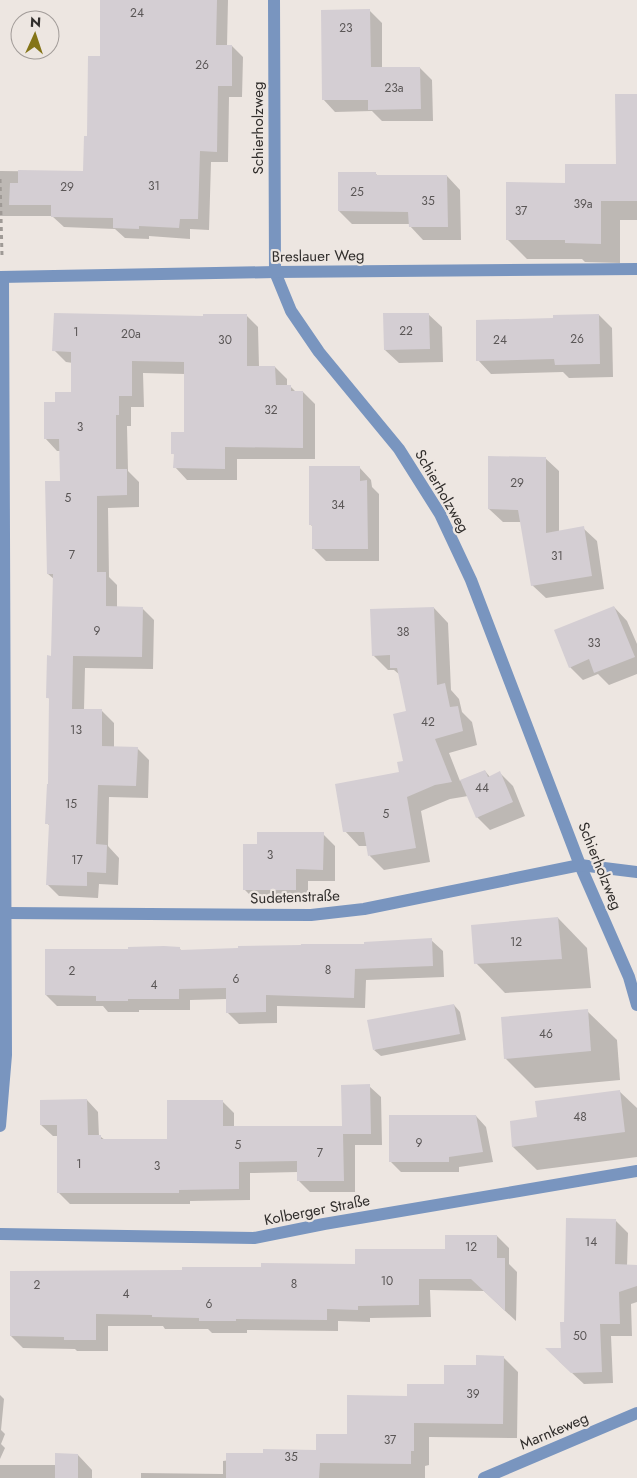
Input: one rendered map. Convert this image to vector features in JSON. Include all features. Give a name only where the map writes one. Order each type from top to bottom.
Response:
[{"type":"street","name":"Schierholzweg","points":[[274,0],[275,272],[291,311],[297,320],[319,352],[399,449],[440,514],[471,580],[580,865],[629,977],[637,1005]]},
{"type":"street","name":"Breslauer Weg","points":[[1,277],[275,272],[637,269]]},
{"type":"street","points":[[0,1126],[6,1055],[1,277]]},
{"type":"street","name":"Sudetenstraße","points":[[6,913],[311,915],[364,909],[580,865],[637,872]]},
{"type":"street","name":"Kolberger Straße","points":[[0,1234],[254,1238],[324,1224],[637,1171]]},
{"type":"street","name":"Marnkeweg","points":[[484,1478],[637,1413]]},
{"type":"path","points":[[0,180],[1,277]]},
{"type":"building","points":[[100,0],[217,0],[216,45],[232,45],[232,86],[218,86],[217,152],[200,151],[198,219],[180,219],[179,228],[139,226],[139,229],[113,228],[113,218],[51,217],[51,205],[9,205],[10,183],[18,183],[18,170],[83,171],[84,136],[87,136],[88,56],[100,56]]},
{"type":"building","points":[[370,9],[371,67],[420,67],[421,109],[368,110],[368,100],[322,100],[321,10]]},
{"type":"building","points":[[615,94],[637,94],[637,201],[601,201],[601,244],[565,243],[565,240],[506,240],[506,182],[565,183],[565,164],[616,164]]},
{"type":"building","points":[[338,172],[376,172],[376,175],[447,175],[448,227],[409,227],[408,212],[338,211]]},
{"type":"building","points":[[54,313],[203,316],[203,314],[247,314],[247,366],[275,366],[276,385],[291,385],[291,391],[303,391],[303,448],[225,447],[225,469],[173,468],[174,454],[171,454],[171,432],[184,432],[184,362],[132,361],[132,396],[119,396],[119,415],[116,415],[116,469],[127,469],[127,495],[97,496],[97,572],[106,572],[106,606],[143,607],[142,657],[73,656],[72,709],[102,709],[102,746],[138,747],[136,786],[98,785],[96,844],[107,845],[106,873],[87,872],[87,886],[46,885],[49,824],[45,824],[48,784],[49,698],[46,698],[47,655],[51,656],[53,574],[47,574],[45,481],[60,481],[59,439],[44,439],[44,402],[55,402],[55,392],[71,392],[71,352],[52,351]]},
{"type":"building","points":[[383,313],[429,313],[430,349],[384,350]]},
{"type":"building","points":[[599,314],[600,364],[555,365],[554,359],[476,361],[476,320],[553,318],[553,315]]},
{"type":"building","points":[[488,456],[546,457],[546,533],[584,526],[592,576],[531,586],[518,510],[488,509]]},
{"type":"building","points":[[309,466],[360,466],[360,481],[367,480],[368,549],[312,549],[312,525],[309,525]]},
{"type":"building","points":[[614,606],[635,657],[594,673],[589,659],[569,668],[554,630]]},
{"type":"building","points":[[434,607],[437,685],[445,683],[450,707],[458,706],[463,731],[435,739],[452,782],[435,785],[407,797],[416,848],[368,856],[364,832],[343,832],[335,784],[399,772],[397,762],[403,761],[393,714],[406,711],[397,668],[390,668],[390,655],[372,656],[370,609]]},
{"type":"building","points":[[485,770],[488,777],[500,771],[513,802],[476,818],[460,780]]},
{"type":"building","points":[[257,832],[324,832],[323,870],[296,869],[296,890],[243,890],[243,844],[257,844]]},
{"type":"building","points":[[558,917],[562,959],[474,964],[471,925]]},
{"type":"building","points":[[432,938],[433,966],[355,969],[354,998],[266,995],[266,1012],[226,1013],[226,988],[179,989],[179,999],[128,999],[128,1001],[96,1001],[96,996],[45,995],[45,949],[128,949],[128,947],[164,946],[180,947],[180,950],[238,948],[238,946],[364,944],[364,942]]},
{"type":"building","points":[[454,1004],[460,1034],[373,1050],[367,1020]]},
{"type":"building","points":[[588,1009],[591,1051],[504,1059],[501,1017]]},
{"type":"building","points":[[370,1084],[371,1134],[343,1134],[344,1181],[297,1181],[297,1161],[239,1162],[239,1189],[179,1190],[179,1193],[57,1193],[57,1125],[40,1125],[40,1100],[87,1099],[88,1135],[101,1135],[101,1139],[167,1139],[167,1100],[223,1100],[223,1126],[342,1126],[341,1085]]},
{"type":"building","points":[[620,1090],[625,1132],[512,1147],[510,1121],[537,1117],[535,1101]]},
{"type":"building","points":[[389,1115],[476,1115],[483,1152],[449,1157],[449,1162],[389,1162]]},
{"type":"building","points":[[566,1218],[616,1219],[615,1264],[637,1265],[637,1286],[619,1292],[620,1324],[600,1324],[602,1372],[571,1373],[545,1348],[561,1348],[560,1322],[564,1322]]},
{"type":"building","points":[[445,1235],[497,1235],[497,1258],[505,1258],[505,1311],[471,1279],[419,1279],[419,1305],[358,1306],[358,1310],[327,1309],[327,1320],[236,1319],[236,1321],[199,1321],[199,1318],[96,1314],[96,1340],[64,1340],[64,1337],[10,1336],[10,1271],[182,1270],[182,1267],[261,1267],[261,1263],[355,1264],[355,1249],[445,1249]]},
{"type":"building","points":[[476,1355],[504,1356],[503,1424],[414,1423],[414,1451],[411,1451],[411,1464],[320,1463],[319,1478],[226,1478],[226,1453],[263,1453],[263,1449],[316,1450],[316,1434],[347,1434],[347,1395],[407,1396],[407,1384],[444,1384],[444,1365],[476,1365]]},
{"type":"building","points":[[55,1453],[78,1454],[78,1478],[55,1478]]}]
